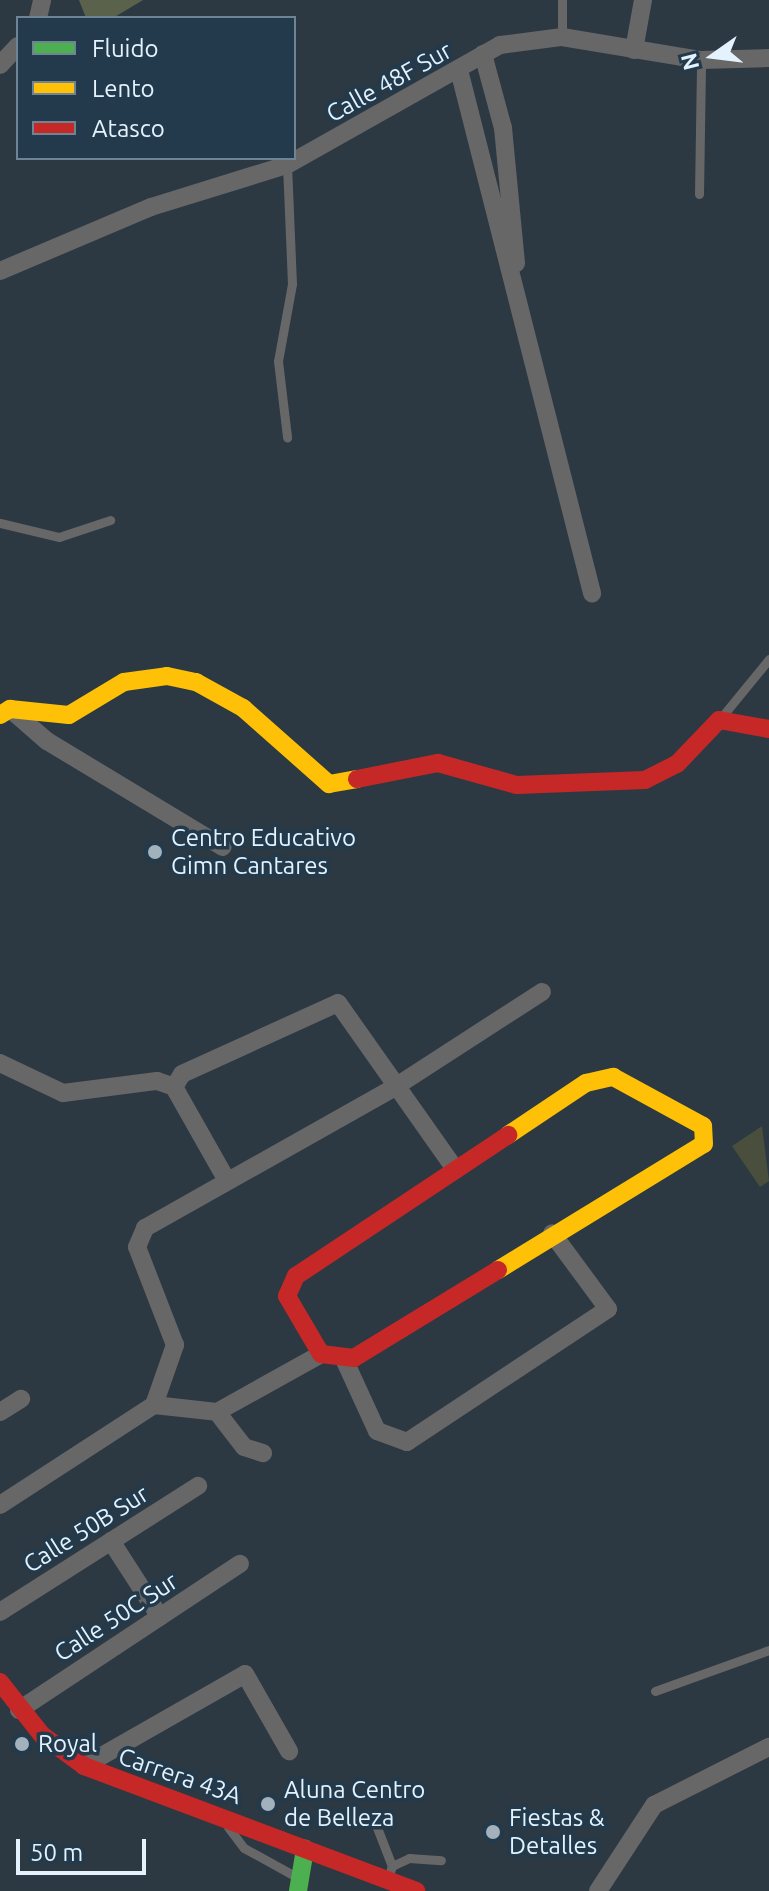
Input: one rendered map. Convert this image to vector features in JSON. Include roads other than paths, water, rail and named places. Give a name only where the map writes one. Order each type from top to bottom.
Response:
[{"type":"street","points":[[634,50],[643,0]]},
{"type":"street","name":"Calle 48F Sur","points":[[0,271],[151,207],[287,165],[460,74],[483,54],[562,37],[701,60],[769,58]]},
{"type":"street","points":[[0,65],[16,48]]},
{"type":"street","points":[[483,54],[503,128],[518,305]]},
{"type":"street","points":[[460,74],[592,593]]},
{"type":"street","points":[[5,712],[69,715],[153,673],[196,682],[243,708],[329,784],[438,763],[517,785],[645,780],[677,764],[719,720],[743,719],[769,729]]},
{"type":"street","points":[[5,712],[47,741],[223,847]]},
{"type":"street","points":[[0,1505],[154,1405],[175,1345],[138,1237],[226,1179],[395,1087],[542,992]]},
{"type":"street","points":[[174,1087],[182,1074],[338,1003],[456,1170]]},
{"type":"street","points":[[0,1063],[63,1093],[157,1081],[174,1087],[226,1179]]},
{"type":"street","points":[[154,1405],[217,1412],[321,1354],[344,1359],[704,1144],[703,1126],[602,1078],[456,1170],[288,1285],[287,1296],[321,1354]]},
{"type":"street","points":[[344,1359],[377,1431],[407,1442],[608,1309],[552,1233]]},
{"type":"street","points":[[0,1412],[21,1399]]},
{"type":"street","points":[[217,1412],[244,1447],[263,1453]]},
{"type":"street","name":"Calle 50B Sur","points":[[0,1612],[198,1486]]},
{"type":"street","points":[[111,1541],[160,1617]]},
{"type":"street","name":"Calle 50C Sur","points":[[19,1710],[240,1564]]},
{"type":"street","points":[[84,1766],[245,1674],[289,1751]]},
{"type":"street","name":"Carrera 43A","points":[[0,1682],[19,1710],[84,1766],[217,1813],[305,1849],[390,1874],[416,1891]]},
{"type":"street","points":[[598,1891],[624,1838],[654,1805],[769,1747]]},
{"type":"street","points":[[300,1886],[305,1849]]},
{"type":"lane","points":[[562,0],[562,37]]},
{"type":"lane","points":[[699,194],[701,60]]},
{"type":"lane","points":[[287,165],[292,284],[278,361],[287,437]]},
{"type":"lane","points":[[0,523],[59,537],[110,520]]},
{"type":"lane","points":[[719,720],[769,659]]},
{"type":"lane","points":[[655,1691],[769,1650]]},
{"type":"lane","points":[[217,1813],[244,1848],[300,1886]]},
{"type":"lane","points":[[376,1825],[390,1874],[418,1856],[441,1860]]},
{"type":"place","name":"Centro Educativo Gimn Cantares","points":[[155,852]]},
{"type":"place","name":"Royal","points":[[22,1744]]},
{"type":"place","name":"Aluna Centro de Belleza","points":[[268,1804]]},
{"type":"place","name":"Fiestas & Detalles","points":[[493,1832]]}]
